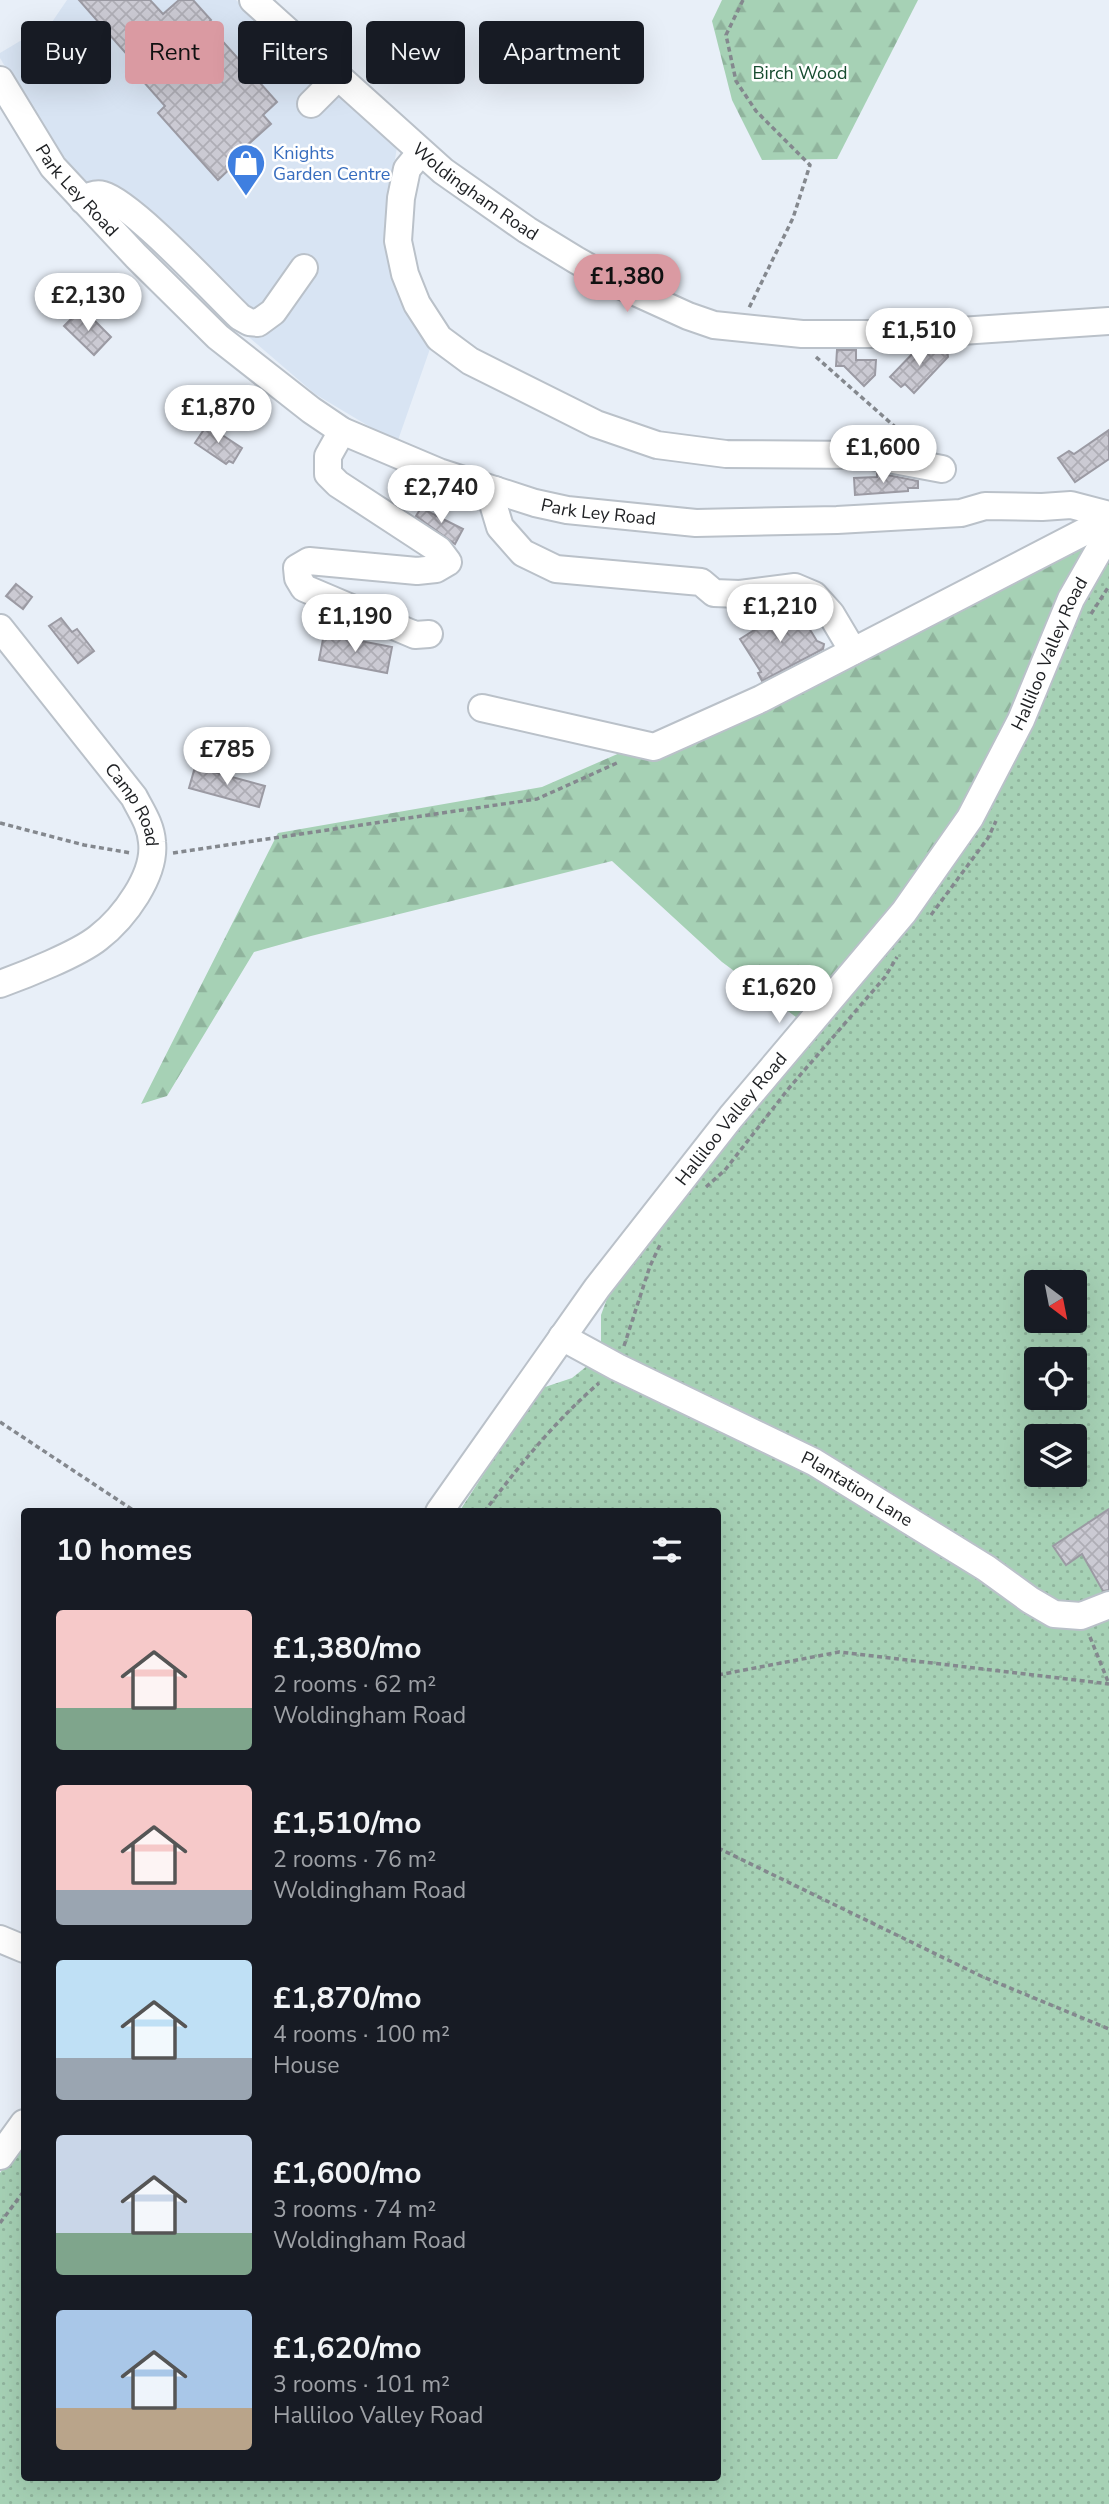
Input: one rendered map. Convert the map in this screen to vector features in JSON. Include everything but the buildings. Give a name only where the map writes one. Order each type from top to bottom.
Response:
[{"type":"street","name":"Woldingham Road","points":[[253,0],[276,21]]},
{"type":"street","name":"Park Ley Road","points":[[0,80],[53,167],[136,256],[218,337],[311,410],[342,430],[439,472],[535,503],[567,510],[696,523],[837,520],[961,513],[985,506],[1071,505],[1109,517]]},
{"type":"street","points":[[311,104],[331,84]]},
{"type":"street","name":"Woldingham Road","points":[[346,84],[443,171],[527,230],[622,286],[714,325],[802,334],[916,334],[1109,321]]},
{"type":"street","points":[[421,152],[407,170],[401,198],[398,241],[405,274],[417,304],[439,338],[470,361],[596,424],[657,445],[726,454],[867,455],[942,468]]},
{"type":"street","points":[[83,200],[90,196],[104,195],[130,212],[240,317],[249,322],[258,323],[266,319],[304,268]]},
{"type":"street","points":[[342,430],[328,456],[328,474],[338,484],[439,550],[447,562],[436,569],[418,571],[309,561],[297,568],[298,578],[304,588],[415,635],[429,634]]},
{"type":"street","points":[[495,490],[494,507],[500,527],[523,553],[556,569],[701,582],[714,593],[740,594],[795,587],[814,595],[831,614],[853,651]]},
{"type":"street","points":[[482,708],[653,747],[761,698],[1109,517]]},
{"type":"street","name":"Halliloo Valley Road","points":[[442,1508],[562,1337],[731,1117],[904,912],[970,818],[1021,720],[1070,599],[1109,538]]},
{"type":"street","name":"Camp Road","points":[[0,628],[134,797],[147,822],[153,856],[148,874],[136,894],[98,938],[83,948],[1,985]]},
{"type":"street","name":"Plantation Lane","points":[[562,1337],[617,1367],[814,1462],[986,1568],[1054,1614],[1081,1616]]},
{"type":"street","points":[[1081,1616],[1109,1605]]},
{"type":"street","points":[[0,1939],[21,1948]]},
{"type":"street","points":[[0,2156],[21,2127]]},
{"type":"path","points":[[738,329],[793,218],[810,165],[756,111],[736,81],[726,35],[743,0]]},
{"type":"path","points":[[808,351],[917,446]]},
{"type":"path","points":[[0,823],[84,845],[153,856],[537,799],[653,747]]},
{"type":"path","points":[[487,1508],[525,1458],[568,1411],[617,1367]]},
{"type":"path","points":[[0,1422],[130,1508]]},
{"type":"path","points":[[721,1674],[839,1652],[1109,1684],[1081,1616]]},
{"type":"path","points":[[721,1849],[981,1976],[1109,2029]]},
{"type":"path","points":[[0,2223],[21,2195]]},
{"type":"shaded area","name":"Knights Garden Centre","points":[[67,0],[236,0],[259,21],[238,21],[238,84],[328,84],[397,147],[384,227],[395,289],[431,346],[397,443],[315,394],[208,302],[72,167],[44,132],[0,58],[0,53],[21,40],[21,84],[111,84],[111,21],[53,21]]},
{"type":"green space","name":"Birch Wood","points":[[722,0],[918,0],[837,159],[762,160],[732,100],[712,21]]},
{"type":"green space","points":[[1090,538],[1007,717],[953,821],[899,899],[800,1020],[722,962],[612,861],[254,952],[167,1096],[141,1104],[278,833],[542,787],[766,689]]},
{"type":"green space","points":[[1109,551],[1109,2504],[0,2504],[0,2173],[21,2143],[21,2481],[721,2481],[721,1508],[462,1508],[539,1389],[572,1378],[592,1362],[601,1346],[601,1315],[608,1296],[652,1233],[733,1129],[811,1043],[902,935],[1076,606]]},
{"type":"place","name":"Knights Garden Centre","points":[[246,197]]}]
